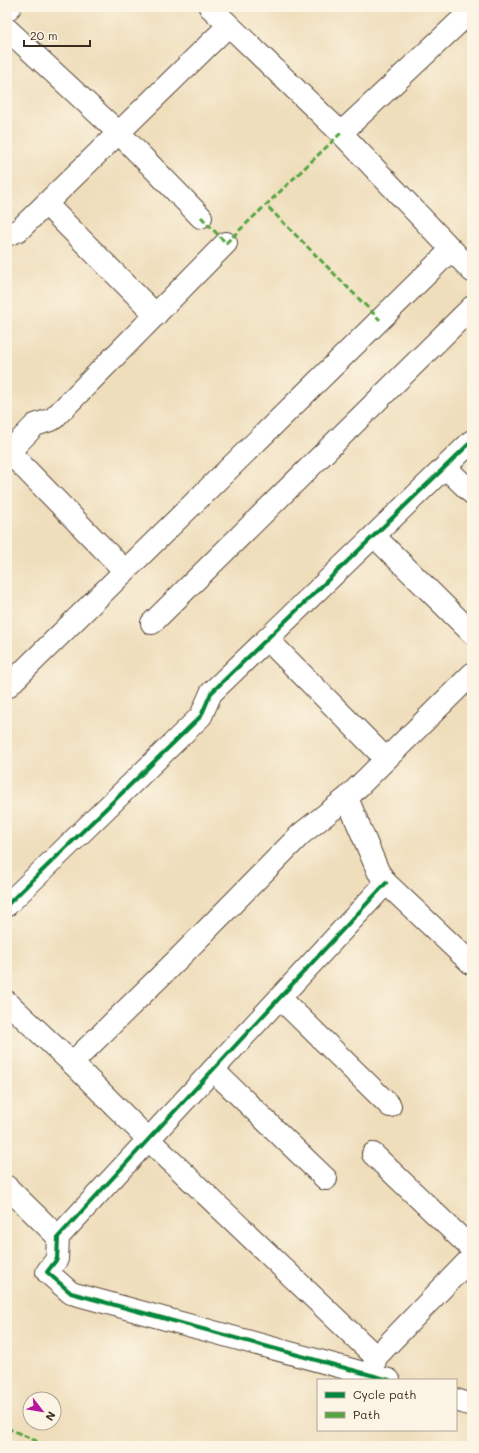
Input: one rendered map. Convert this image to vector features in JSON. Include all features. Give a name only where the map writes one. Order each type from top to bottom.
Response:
[{"type":"street","points":[[7,10],[10,7]]},
{"type":"street","points":[[210,7],[228,26],[341,133],[472,271]]},
{"type":"street","points":[[341,133],[472,10]]},
{"type":"street","points":[[7,235],[19,230],[228,26]]},
{"type":"street","points":[[7,29],[119,133],[201,217]]},
{"type":"street","points":[[46,204],[156,314]]},
{"type":"street","points":[[125,571],[8,453],[35,425],[53,419],[226,242]]},
{"type":"street","points":[[7,687],[451,250]]},
{"type":"street","points":[[152,623],[472,307]]},
{"type":"street","points":[[7,906],[201,716],[211,693],[472,440]]},
{"type":"street","points":[[445,467],[472,493]]},
{"type":"street","points":[[374,536],[472,633]]},
{"type":"street","points":[[267,639],[386,759]]},
{"type":"street","points":[[72,1063],[175,962],[301,834],[347,798],[472,674]]},
{"type":"street","points":[[347,798],[378,871],[386,883],[472,964]]},
{"type":"street","points":[[379,1371],[71,1293],[47,1272],[57,1259],[58,1237],[386,883]]},
{"type":"street","points":[[280,998],[390,1106]]},
{"type":"street","points":[[7,1002],[72,1063],[379,1371]]},
{"type":"street","points":[[213,1070],[326,1179]]},
{"type":"street","points":[[373,1154],[472,1250]]},
{"type":"street","points":[[7,1187],[58,1237]]},
{"type":"street","points":[[379,1371],[472,1257]]},
{"type":"street","points":[[457,1400],[472,1405]]},
{"type":"marked path","points":[[341,133],[266,205],[380,320]]},
{"type":"marked path","points":[[201,217],[226,243],[266,205]]},
{"type":"marked path","points":[[7,1428],[48,1446]]},
{"type":"cycle path","points":[[7,905],[201,716],[211,693],[472,441]]},
{"type":"cycle path","points":[[385,1379],[71,1293],[47,1272],[57,1259],[58,1237],[386,883]]}]
